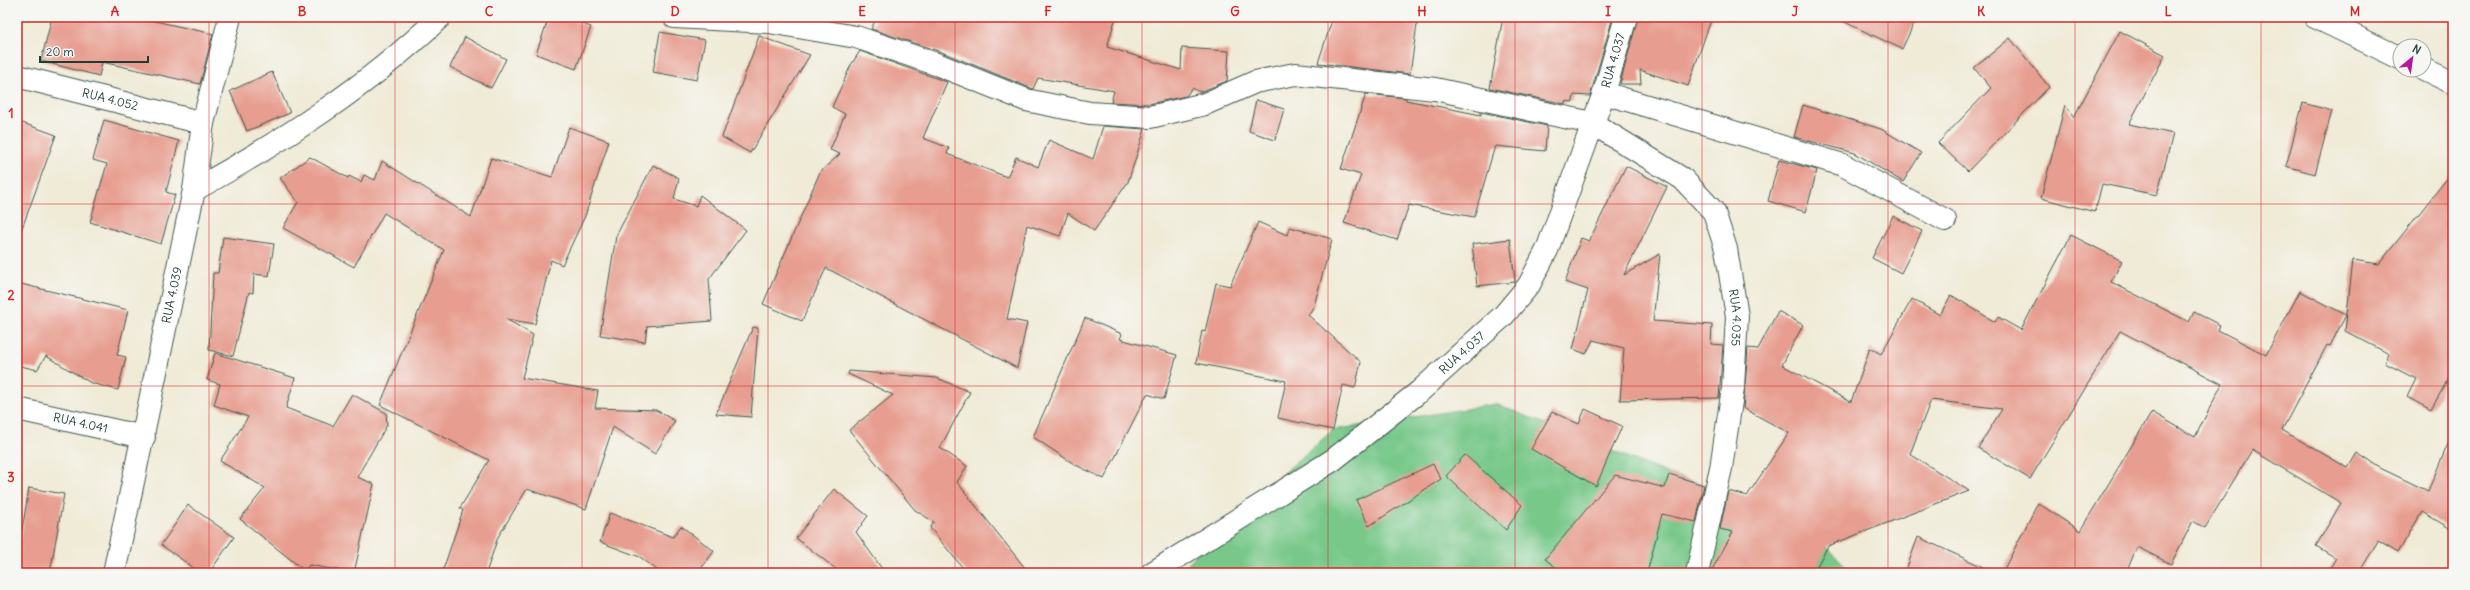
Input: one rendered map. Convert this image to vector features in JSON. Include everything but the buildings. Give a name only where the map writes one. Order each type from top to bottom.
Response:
[{"type":"street","name":"RUA 4.039","points":[[114,573],[144,437],[194,190],[203,123],[230,17]]},
{"type":"street","points":[[194,190],[308,123],[368,80],[440,17]]},
{"type":"street","name":"RUA 4.035","points":[[674,17],[769,22],[856,37],[939,65],[1026,100],[1090,113],[1150,117],[1205,104],[1255,82],[1295,74],[1436,89],[1592,123],[1683,179],[1714,212],[1726,249],[1737,316],[1733,388],[1721,468],[1697,573]]},
{"type":"street","name":"RUA 4.037","points":[[1152,573],[1333,460],[1420,391],[1504,315],[1529,285],[1547,250],[1604,93],[1626,17]]},
{"type":"street","points":[[2315,17],[2392,54]]},
{"type":"street","points":[[2432,73],[2453,83]]},
{"type":"street","name":"RUA 4.052","points":[[17,76],[203,123]]},
{"type":"street","points":[[1604,93],[1843,165],[1945,220]]},
{"type":"street","name":"RUA 4.041","points":[[17,409],[144,437]]},
{"type":"green space","points":[[1496,404],[1669,474],[1792,512],[1853,573],[1180,573],[1213,535],[1333,430]]}]
